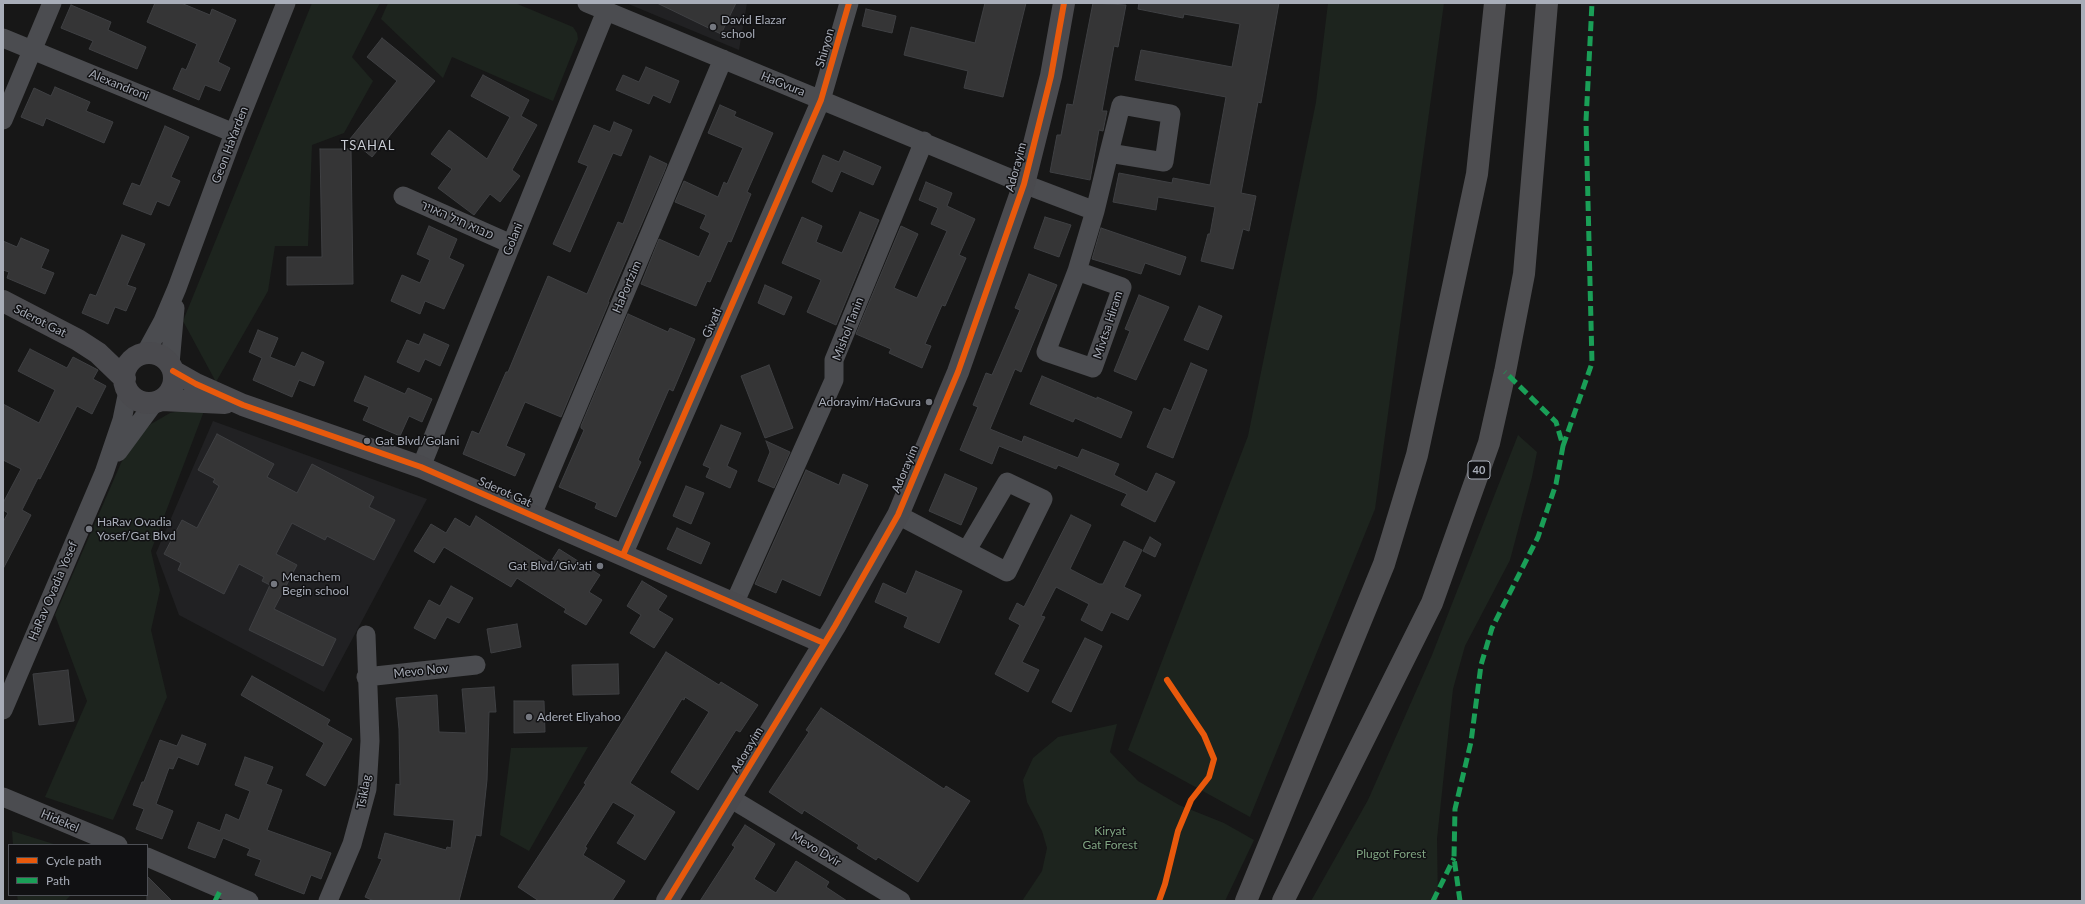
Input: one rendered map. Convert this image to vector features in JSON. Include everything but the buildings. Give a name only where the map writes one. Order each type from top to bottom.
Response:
[{"type":"highway","points":[[1246,901],[1384,564],[1417,455],[1477,174],[1496,3]]},
{"type":"highway","name":"40","points":[[1284,901],[1432,603],[1489,443],[1505,372],[1524,274],[1547,3]]},
{"type":"street","points":[[3,120],[34,50],[52,3]]},
{"type":"street","name":"Geon HaYarden","points":[[142,355],[163,322],[177,288],[234,132],[286,3]]},
{"type":"street","name":"HaGvura","points":[[587,3],[924,141],[1024,184],[1096,211]]},
{"type":"street","name":"Shiryon","points":[[821,100],[849,3]]},
{"type":"street","name":"Adorayim","points":[[667,901],[824,643],[898,515],[958,372],[1024,184],[1051,76],[1064,3]]},
{"type":"street","name":"Golani","points":[[421,467],[606,11]]},
{"type":"street","name":"Alexandroni","points":[[3,38],[234,132]]},
{"type":"street","name":"HaPortzim","points":[[532,515],[723,59]]},
{"type":"street","name":"Givati","points":[[623,555],[821,100]]},
{"type":"street","name":"Mishol Tanin","points":[[734,604],[834,380],[834,360],[924,141]]},
{"type":"street","name":"Mivtsa Hiram","points":[[1077,271],[1122,287],[1093,368],[1046,352],[1077,271],[1096,211],[1109,153]]},
{"type":"street","name":"מבוא חיל האויר","points":[[403,196],[511,244]]},
{"type":"street","name":"Geon HaYarden","points":[[172,368],[177,288]]},
{"type":"street","name":"Sderot Gat","points":[[3,301],[78,340],[98,353],[126,385]]},
{"type":"street","name":"Sderot Gat","points":[[78,340],[142,355]]},
{"type":"street","points":[[142,355],[159,355],[172,368],[174,380],[173,388],[158,402],[141,402],[126,385],[128,366],[142,355]]},
{"type":"street","name":"Sderot Gat","points":[[172,368],[196,384],[242,405],[421,467],[824,643]]},
{"type":"street","name":"HaRav Ovadia Yosef","points":[[3,710],[104,473],[122,420],[126,385]]},
{"type":"street","name":"Sderot Gat","points":[[158,402],[242,405]]},
{"type":"street","name":"HaRav Ovadia Yosef","points":[[104,473],[158,402]]},
{"type":"street","points":[[898,515],[1007,572],[1043,499],[1007,482],[967,550]]},
{"type":"street","name":"Tsiklag","points":[[328,901],[352,844],[367,789],[370,741],[366,677],[366,635]]},
{"type":"street","name":"Mevo Nov","points":[[366,677],[476,665]]},
{"type":"street","name":"Hidekel","points":[[3,797],[116,844]]},
{"type":"street","name":"Mevo Dvir","points":[[730,798],[901,901]]},
{"type":"street","points":[[148,859],[218,895],[249,901]]},
{"type":"shaded area","name":"David Elazar school","points":[[626,3],[747,3],[739,50]]},
{"type":"shaded area","name":"Menachem Begin school","points":[[213,421],[427,499],[324,692],[179,615],[156,553]]},
{"type":"green space","points":[[312,3],[380,3],[352,57],[373,81],[344,133],[312,145],[308,246],[275,246],[268,291],[216,382],[183,321]]},
{"type":"green space","points":[[388,3],[515,3],[573,27],[577,33],[578,39],[553,101],[452,57],[443,78],[381,19]]},
{"type":"green space","points":[[1328,3],[1444,3],[1375,509],[1250,817],[1128,750],[1248,436],[1316,102]]},
{"type":"green space","points":[[185,410],[204,411],[151,551],[160,590],[151,630],[167,697],[113,820],[45,797],[87,701],[55,615],[121,463],[135,440],[151,424],[170,413]]},
{"type":"green space","name":"Plugot Forest","points":[[1518,435],[1537,452],[1532,477],[1510,560],[1465,646],[1453,689],[1437,839],[1438,901],[1311,901],[1368,800],[1432,655]]},
{"type":"green space","name":"Kiryat Gat Forest","points":[[1117,724],[1110,752],[1138,781],[1179,805],[1224,823],[1254,840],[1225,901],[1022,901],[1042,871],[1047,848],[1042,831],[1027,802],[1023,780],[1033,758],[1058,737]]},
{"type":"green space","points":[[588,747],[529,851],[500,835],[511,748]]},
{"type":"green space","points":[[12,831],[54,844],[13,844]]},
{"type":"green space","points":[[17,896],[70,896],[65,901],[18,901]]},
{"type":"marked path","points":[[1563,446],[1592,363],[1586,121],[1592,3]]},
{"type":"marked path","points":[[1460,901],[1454,858],[1455,809],[1471,742],[1481,665],[1492,628],[1538,537],[1556,484],[1563,446],[1556,422],[1505,372]]},
{"type":"marked path","points":[[1433,901],[1454,858]]},
{"type":"marked path","points":[[215,901],[221,889]]},
{"type":"cycle path","points":[[623,555],[821,100],[849,3]]},
{"type":"cycle path","points":[[667,901],[835,626],[898,515],[958,372],[1024,184],[1051,76],[1064,3]]},
{"type":"cycle path","points":[[173,371],[196,384],[243,405],[421,467],[824,643]]},
{"type":"cycle path","points":[[1159,901],[1165,884],[1178,831],[1191,800],[1209,777],[1214,759],[1204,735],[1167,680]]},
{"type":"place","name":"David Elazar school","points":[[713,27]]},
{"type":"place","name":"Adorayim/HaGvura","points":[[929,402]]},
{"type":"place","name":"Gat Blvd/Golani","points":[[367,441]]},
{"type":"place","name":"HaRav Ovadia Yosef/Gat Blvd","points":[[89,529]]},
{"type":"place","name":"Gat Blvd/Giv'ati","points":[[600,566]]},
{"type":"place","name":"Menachem Begin school","points":[[274,584]]},
{"type":"place","name":"Aderet Eliyahoo","points":[[529,717]]},
{"type":"district","name":"TSAHAL","points":[[368,146]]}]
